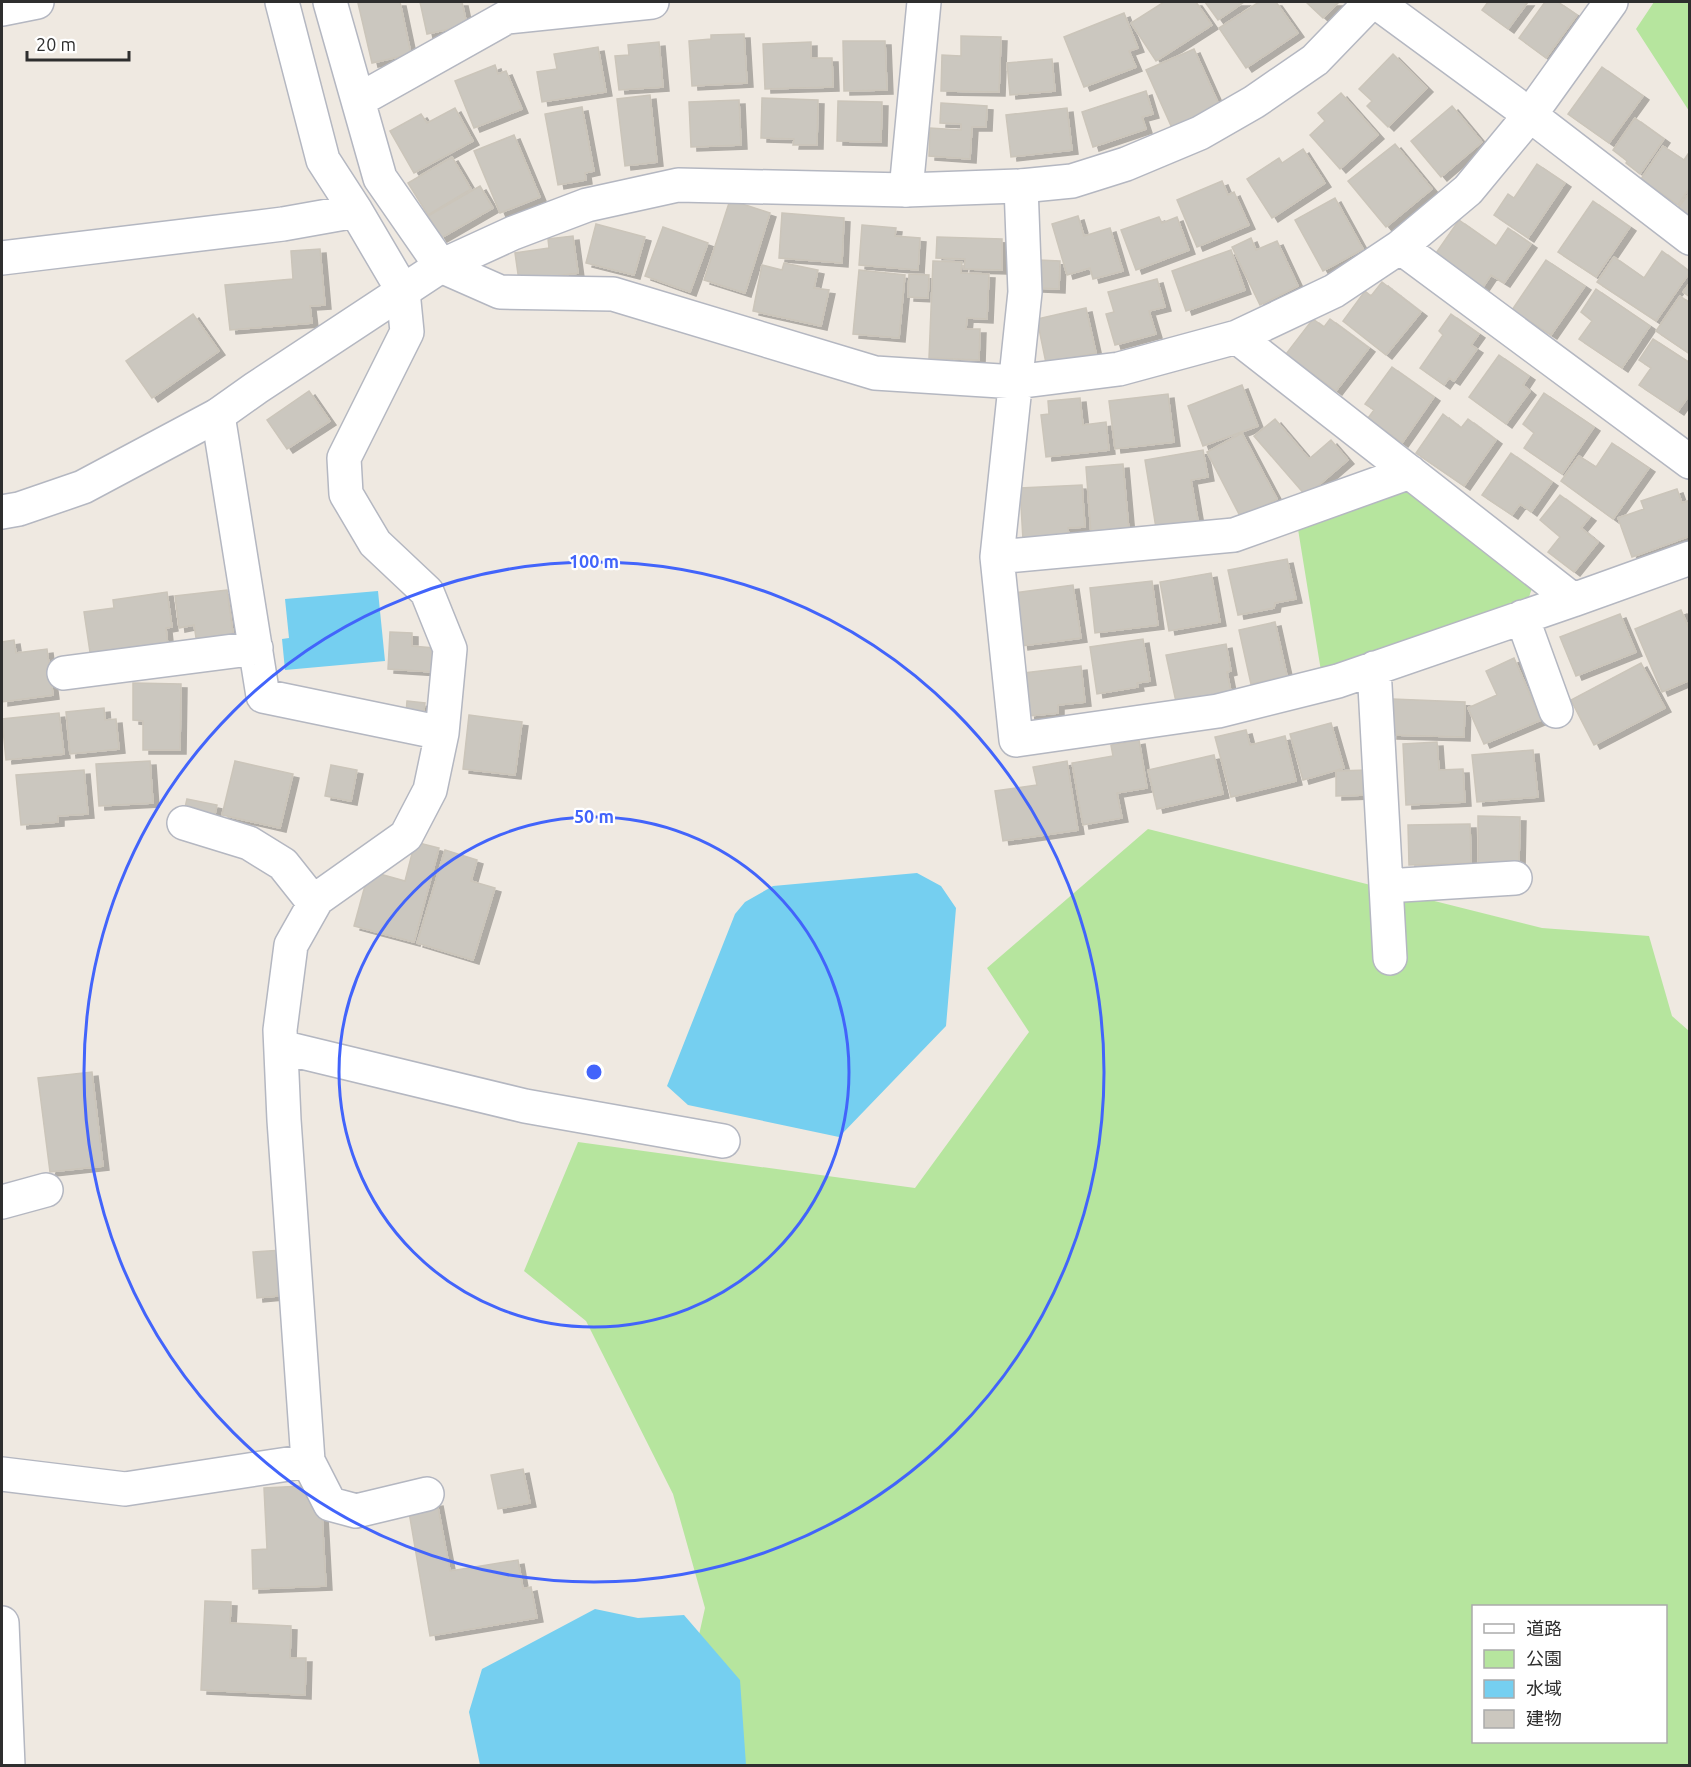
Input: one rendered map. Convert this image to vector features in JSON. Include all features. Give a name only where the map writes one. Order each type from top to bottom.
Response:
[{"type":"street","points":[[2,9],[37,2]]},
{"type":"street","points":[[282,2],[323,160],[403,291],[407,332],[344,458],[346,494],[375,543],[426,592],[450,649],[441,733],[429,790],[406,836],[317,899],[291,945],[280,1029],[308,1461],[330,1504],[356,1511],[427,1494]]},
{"type":"street","points":[[330,2],[380,178],[441,266],[500,292],[613,294],[875,373],[1016,382],[1119,369],[1237,337],[1334,291],[1400,247],[1468,190],[1530,115],[1611,2]]},
{"type":"street","points":[[358,100],[507,17],[652,2]]},
{"type":"street","points":[[906,190],[924,2]]},
{"type":"street","points":[[2,512],[19,509],[83,487],[218,415],[441,266],[513,233],[587,205],[678,185],[906,190],[1021,186],[1072,181],[1126,164],[1200,133],[1254,102],[1315,60],[1371,2]]},
{"type":"street","points":[[1376,2],[1530,115],[1689,238]]},
{"type":"street","points":[[1021,186],[1025,292],[997,557],[1016,740],[1218,711],[1338,681],[1689,558]]},
{"type":"street","points":[[2,258],[283,224],[356,211]]},
{"type":"street","points":[[1400,247],[1689,462]]},
{"type":"street","points":[[1237,337],[1573,600]]},
{"type":"street","points":[[218,415],[263,696],[441,733]]},
{"type":"street","points":[[997,557],[1234,535],[1410,472]]},
{"type":"street","points":[[1522,618],[1556,711]]},
{"type":"street","points":[[64,673],[256,648]]},
{"type":"street","points":[[1374,668],[1390,958]]},
{"type":"street","points":[[184,823],[249,843],[283,864],[315,903]]},
{"type":"street","points":[[1386,886],[1515,878]]},
{"type":"street","points":[[281,1047],[525,1106],[723,1141]]},
{"type":"street","points":[[2,1202],[46,1190]]},
{"type":"street","points":[[2,1474],[125,1489],[308,1461]]},
{"type":"street","points":[[2,1623],[8,1766]]},
{"type":"green space","points":[[1654,2],[1689,2],[1689,111],[1636,29]]},
{"type":"green space","points":[[1413,488],[1533,585],[1528,600],[1321,671],[1297,523]]},
{"type":"green space","points":[[1148,829],[1542,928],[1649,936],[1672,1016],[1689,1031],[1689,1765],[670,1765],[705,1608],[673,1494],[586,1321],[524,1271],[578,1142],[915,1188],[1029,1032],[987,968]]},
{"type":"water","points":[[378,591],[385,661],[285,670],[282,639],[289,638],[285,599]]},
{"type":"water","points":[[917,873],[941,886],[956,908],[946,1026],[839,1137],[688,1105],[667,1086],[735,914],[745,902],[773,886]]},
{"type":"water","points":[[595,1609],[638,1618],[684,1615],[740,1680],[746,1765],[480,1765],[469,1712],[482,1669]]},
{"type":"building","points":[[400,2],[411,54],[372,63],[358,3]]},
{"type":"building","points":[[420,2],[462,2],[467,25],[427,34]]},
{"type":"building","points":[[1164,2],[1196,2],[1212,25],[1156,61],[1131,23]]},
{"type":"building","points":[[1205,2],[1244,2],[1218,20]]},
{"type":"building","points":[[1259,2],[1276,2],[1298,33],[1246,68],[1219,28]]},
{"type":"building","points":[[1306,2],[1339,2],[1323,18]]},
{"type":"building","points":[[1488,2],[1528,2],[1508,29],[1482,10]]},
{"type":"building","points":[[1545,2],[1558,2],[1577,15],[1546,58],[1519,38]]},
{"type":"building","points":[[1124,13],[1138,48],[1129,51],[1136,67],[1084,87],[1064,37]]},
{"type":"building","points":[[744,34],[747,83],[692,86],[689,41],[711,39],[711,35]]},
{"type":"building","points":[[961,36],[1001,37],[999,92],[941,91],[942,55],[961,56]]},
{"type":"building","points":[[843,41],[885,41],[887,90],[844,91]]},
{"type":"building","points":[[659,42],[663,87],[619,90],[615,56],[629,55],[628,45]]},
{"type":"building","points":[[811,42],[811,58],[832,58],[833,87],[765,89],[763,44]]},
{"type":"building","points":[[598,47],[606,92],[542,102],[537,72],[557,69],[554,54]]},
{"type":"building","points":[[1194,49],[1220,107],[1172,128],[1146,70]]},
{"type":"building","points":[[1393,54],[1427,88],[1388,127],[1367,106],[1372,101],[1359,89]]},
{"type":"building","points":[[1052,59],[1055,91],[1010,95],[1007,63]]},
{"type":"building","points":[[495,65],[498,74],[506,71],[522,109],[474,128],[455,81]]},
{"type":"building","points":[[1602,67],[1643,96],[1609,143],[1568,114]]},
{"type":"building","points":[[1146,91],[1153,114],[1142,117],[1146,129],[1093,147],[1082,112]]},
{"type":"building","points":[[1341,93],[1378,135],[1340,169],[1310,135],[1325,121],[1318,113]]},
{"type":"building","points":[[650,95],[657,162],[625,166],[617,99]]},
{"type":"building","points":[[762,98],[818,100],[817,145],[793,145],[794,139],[761,138]]},
{"type":"building","points":[[739,100],[741,145],[691,147],[689,102]]},
{"type":"building","points":[[838,101],[882,102],[881,142],[837,141]]},
{"type":"building","points":[[941,103],[987,106],[986,127],[972,127],[970,159],[929,156],[930,128],[961,130],[961,124],[940,123]]},
{"type":"building","points":[[1452,106],[1482,142],[1441,177],[1411,141]]},
{"type":"building","points":[[582,107],[594,171],[585,173],[586,180],[558,185],[545,114]]},
{"type":"building","points":[[455,108],[473,141],[414,173],[390,131],[421,114],[427,123]]},
{"type":"building","points":[[1067,108],[1072,150],[1011,157],[1006,115]]},
{"type":"building","points":[[1635,118],[1664,139],[1640,174],[1613,150]]},
{"type":"building","points":[[514,135],[540,197],[500,213],[474,151]]},
{"type":"building","points":[[1395,144],[1432,189],[1386,227],[1348,181]]},
{"type":"building","points":[[1663,146],[1684,160],[1688,154],[1690,155],[1690,187],[1678,205],[1641,179]]},
{"type":"building","points":[[1303,149],[1325,183],[1272,218],[1247,179],[1279,158],[1282,163]]},
{"type":"building","points":[[452,157],[471,189],[428,215],[408,183]]},
{"type":"building","points":[[1537,164],[1565,183],[1528,238],[1494,215],[1508,194],[1514,198]]},
{"type":"building","points":[[1222,181],[1228,195],[1234,192],[1249,225],[1197,247],[1177,200]]},
{"type":"building","points":[[480,186],[493,208],[441,238],[428,216]]},
{"type":"building","points":[[1690,192],[1690,223],[1675,212]]},
{"type":"building","points":[[1335,198],[1363,249],[1323,271],[1295,220]]},
{"type":"building","points":[[730,200],[770,213],[745,293],[704,280]]},
{"type":"building","points":[[1593,201],[1630,227],[1596,277],[1558,252]]},
{"type":"building","points":[[782,213],[844,218],[842,263],[779,258]]},
{"type":"building","points":[[1078,216],[1084,236],[1110,228],[1123,271],[1093,279],[1090,268],[1067,275],[1052,224]]},
{"type":"building","points":[[1159,217],[1162,223],[1177,217],[1189,250],[1136,270],[1121,230]]},
{"type":"building","points":[[1459,220],[1496,246],[1508,228],[1531,244],[1504,283],[1491,275],[1481,290],[1434,256]]},
{"type":"building","points":[[596,224],[645,237],[634,275],[586,263]]},
{"type":"building","points":[[862,225],[896,228],[895,236],[920,238],[918,270],[859,265]]},
{"type":"building","points":[[663,227],[708,243],[690,292],[645,276]]},
{"type":"building","points":[[573,236],[578,273],[519,281],[515,253],[549,248],[548,239]]},
{"type":"building","points":[[937,237],[1002,239],[1002,270],[964,269],[965,259],[936,258]]},
{"type":"building","points":[[1251,238],[1256,250],[1277,241],[1298,286],[1260,305],[1232,247]]},
{"type":"building","points":[[320,249],[325,305],[310,306],[312,323],[230,330],[225,285],[293,279],[291,251]]},
{"type":"building","points":[[1231,250],[1245,290],[1186,311],[1172,271]]},
{"type":"building","points":[[1662,251],[1690,272],[1656,321],[1597,282],[1614,257],[1644,278]]},
{"type":"building","points":[[1038,260],[1060,261],[1059,289],[1037,288]]},
{"type":"building","points":[[1546,260],[1585,286],[1551,335],[1512,310]]},
{"type":"building","points":[[933,261],[962,262],[961,273],[989,274],[987,319],[967,318],[966,329],[980,329],[979,360],[929,358]]},
{"type":"building","points":[[784,263],[818,270],[814,288],[829,290],[821,326],[753,311],[762,265],[782,270]]},
{"type":"building","points":[[859,270],[905,275],[899,338],[853,334]]},
{"type":"building","points":[[909,274],[929,275],[928,298],[908,297]]},
{"type":"building","points":[[1157,279],[1165,307],[1149,311],[1156,334],[1115,345],[1106,314],[1114,312],[1108,292]]},
{"type":"building","points":[[1382,282],[1421,312],[1386,355],[1343,321],[1365,291],[1371,296]]},
{"type":"building","points":[[1690,283],[1690,297],[1683,292]]},
{"type":"building","points":[[1596,289],[1650,326],[1622,368],[1579,339],[1592,321],[1581,312]]},
{"type":"building","points":[[1680,296],[1690,303],[1690,354],[1656,331]]},
{"type":"building","points":[[1086,308],[1096,353],[1046,363],[1037,319]]},
{"type":"building","points":[[193,314],[219,351],[152,398],[126,361]]},
{"type":"building","points":[[1451,314],[1479,334],[1471,345],[1477,349],[1454,381],[1449,378],[1444,385],[1420,368],[1443,335],[1439,331]]},
{"type":"building","points":[[1313,319],[1324,327],[1330,319],[1369,348],[1336,391],[1286,354]]},
{"type":"building","points":[[1653,339],[1690,363],[1690,394],[1678,411],[1639,385],[1651,368],[1639,360]]},
{"type":"building","points":[[1499,355],[1529,376],[1523,385],[1530,391],[1506,424],[1469,397]]},
{"type":"building","points":[[1392,367],[1434,397],[1402,443],[1368,418],[1374,410],[1365,404]]},
{"type":"building","points":[[1242,385],[1258,426],[1203,446],[1188,406]]},
{"type":"building","points":[[309,391],[330,421],[287,449],[267,420]]},
{"type":"building","points":[[1544,393],[1594,427],[1562,474],[1524,448],[1534,433],[1523,424]]},
{"type":"building","points":[[1168,394],[1174,442],[1115,449],[1109,401]]},
{"type":"building","points":[[1080,398],[1083,425],[1106,422],[1109,450],[1046,457],[1041,415],[1049,414],[1048,401]]},
{"type":"building","points":[[1443,414],[1461,428],[1468,419],[1496,440],[1464,486],[1416,453]]},
{"type":"building","points":[[1275,419],[1309,459],[1331,440],[1348,460],[1306,496],[1254,436]]},
{"type":"building","points":[[1242,433],[1277,499],[1241,518],[1207,452]]},
{"type":"building","points":[[1612,443],[1649,468],[1613,519],[1561,481],[1579,456],[1596,467]]},
{"type":"building","points":[[1203,450],[1208,477],[1191,480],[1198,521],[1156,528],[1145,460]]},
{"type":"building","points":[[1511,453],[1552,482],[1531,512],[1520,504],[1512,515],[1482,495]]},
{"type":"building","points":[[1123,464],[1129,531],[1091,534],[1086,467]]},
{"type":"building","points":[[1082,485],[1085,527],[1068,528],[1069,538],[1023,540],[1020,488]]},
{"type":"building","points":[[1677,489],[1682,503],[1690,500],[1690,536],[1632,557],[1618,518],[1644,509],[1641,501]]},
{"type":"building","points":[[1560,495],[1590,517],[1581,528],[1598,542],[1574,572],[1548,552],[1560,537],[1540,520]]},
{"type":"building","points":[[1287,559],[1296,599],[1275,603],[1274,608],[1238,615],[1228,570]]},
{"type":"building","points":[[1211,573],[1220,622],[1169,631],[1160,582]]},
{"type":"building","points":[[1152,581],[1158,625],[1095,633],[1090,588]]},
{"type":"building","points":[[1073,585],[1081,638],[1022,646],[1014,593]]},
{"type":"building","points":[[227,590],[234,640],[197,644],[194,625],[179,628],[175,596]]},
{"type":"building","points":[[167,592],[172,627],[166,628],[168,647],[91,659],[84,612],[114,608],[113,600]]},
{"type":"building","points":[[1681,610],[1690,631],[1690,680],[1662,692],[1635,629]]},
{"type":"building","points":[[1620,614],[1636,652],[1576,676],[1560,637]]},
{"type":"building","points":[[1275,622],[1287,676],[1251,684],[1239,630]]},
{"type":"building","points":[[390,632],[412,633],[412,646],[434,648],[433,672],[388,669]]},
{"type":"building","points":[[1143,639],[1150,681],[1137,683],[1138,687],[1097,694],[1090,647]]},
{"type":"building","points":[[14,640],[16,653],[47,649],[53,695],[2,702],[2,642]]},
{"type":"building","points":[[1226,644],[1231,671],[1227,672],[1231,692],[1176,702],[1166,655]]},
{"type":"building","points":[[1514,658],[1541,720],[1484,744],[1468,708],[1497,695],[1486,671]]},
{"type":"building","points":[[1641,663],[1665,708],[1594,745],[1571,700]]},
{"type":"building","points":[[1081,666],[1085,702],[1058,705],[1058,713],[1029,716],[1024,673]]},
{"type":"building","points":[[133,683],[181,684],[180,750],[143,750],[143,721],[133,720]]},
{"type":"building","points":[[1392,699],[1465,702],[1464,737],[1391,735]]},
{"type":"building","points":[[407,701],[425,703],[423,716],[406,713]]},
{"type":"building","points":[[104,708],[105,720],[116,719],[119,749],[70,754],[66,712]]},
{"type":"building","points":[[59,713],[64,754],[6,760],[2,719]]},
{"type":"building","points":[[469,715],[522,722],[515,775],[463,769]]},
{"type":"building","points":[[1331,723],[1344,768],[1303,780],[1290,734]]},
{"type":"building","points":[[1246,730],[1250,745],[1285,736],[1296,781],[1231,797],[1215,737]]},
{"type":"building","points":[[1139,740],[1147,788],[1117,793],[1122,818],[1083,825],[1072,763],[1113,756],[1111,745]]},
{"type":"building","points":[[1437,742],[1439,770],[1463,769],[1465,802],[1406,805],[1403,744]]},
{"type":"building","points":[[1533,750],[1538,797],[1477,802],[1472,755]]},
{"type":"building","points":[[1214,755],[1223,794],[1157,809],[1148,770]]},
{"type":"building","points":[[150,761],[153,803],[99,806],[96,764]]},
{"type":"building","points":[[235,761],[293,774],[280,828],[222,815]]},
{"type":"building","points":[[1067,761],[1078,830],[1003,841],[995,791],[1037,785],[1033,767]]},
{"type":"building","points":[[331,765],[357,770],[351,801],[325,796]]},
{"type":"building","points":[[84,770],[88,814],[58,816],[58,822],[21,825],[16,775]]},
{"type":"building","points":[[1367,770],[1367,795],[1336,796],[1336,771]]},
{"type":"building","points":[[187,799],[217,805],[213,823],[183,816]]},
{"type":"building","points":[[1478,816],[1520,817],[1519,864],[1478,864]]},
{"type":"building","points":[[1470,824],[1471,863],[1409,865],[1408,825]]},
{"type":"building","points":[[415,842],[439,848],[414,942],[354,926],[369,871],[405,881]]},
{"type":"building","points":[[445,850],[477,860],[471,881],[495,888],[473,960],[417,943]]},
{"type":"building","points":[[92,1072],[103,1166],[50,1172],[38,1078]]},
{"type":"building","points":[[283,1250],[288,1295],[257,1298],[253,1252]]},
{"type":"building","points":[[523,1469],[530,1503],[498,1509],[491,1475]]},
{"type":"building","points":[[302,1486],[322,1514],[326,1586],[253,1589],[252,1550],[267,1549],[264,1488]]},
{"type":"building","points":[[437,1502],[450,1571],[518,1560],[523,1589],[531,1587],[537,1618],[430,1636],[408,1506]]},
{"type":"building","points":[[205,1601],[231,1602],[230,1623],[291,1626],[290,1658],[306,1658],[305,1695],[201,1690]]}]
